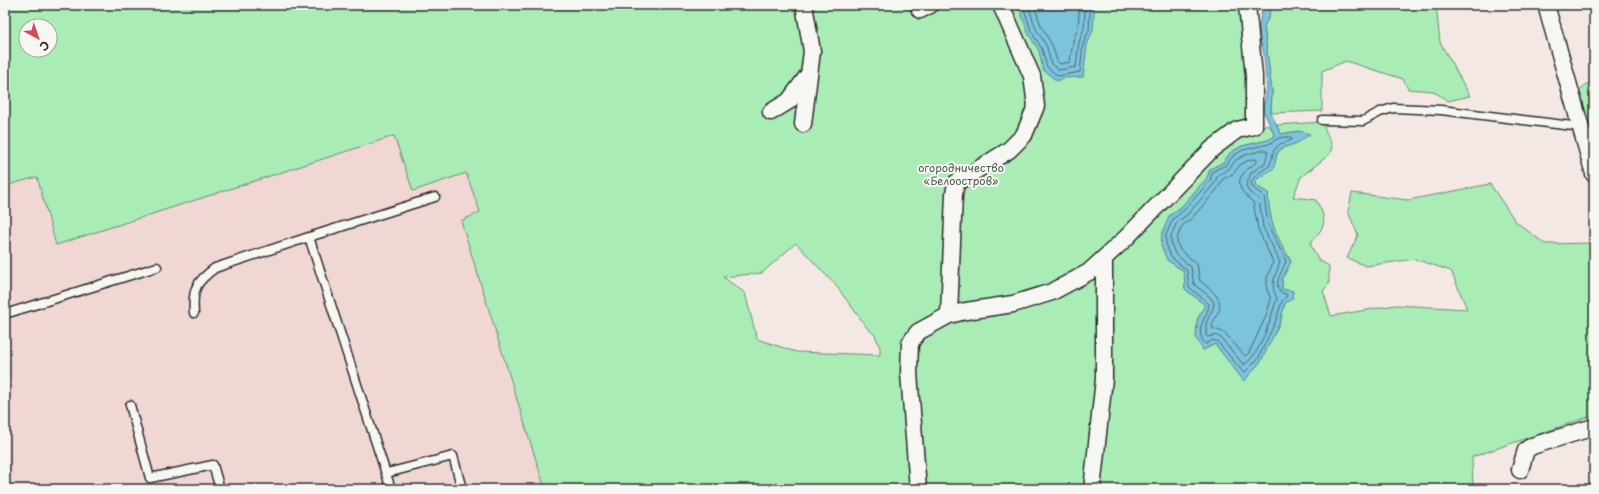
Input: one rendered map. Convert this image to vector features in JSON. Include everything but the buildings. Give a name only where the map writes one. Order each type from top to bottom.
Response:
[{"type":"street","points":[[803,124],[811,71],[812,51],[804,5]]},
{"type":"street","points":[[949,315],[954,194],[956,182],[1008,150],[1024,135],[1036,106],[1032,76],[1001,5]]},
{"type":"street","points":[[918,489],[909,373],[910,343],[918,332],[949,315],[1013,304],[1052,292],[1089,272],[1104,259],[1212,149],[1238,130],[1254,126],[1254,76],[1247,5]]},
{"type":"street","points":[[1546,5],[1594,174]]},
{"type":"street","points":[[771,112],[789,101],[811,71]]},
{"type":"street","points":[[1092,489],[1104,379],[1104,259]]},
{"type":"street","points":[[1520,470],[1526,450],[1532,446],[1594,428]]},
{"type":"lane","points":[[1322,120],[1363,121],[1380,112],[1393,108],[1441,110],[1581,128]]},
{"type":"lane","points":[[194,313],[193,303],[195,288],[203,277],[215,268],[309,236],[435,197]]},
{"type":"lane","points":[[309,236],[391,489]]},
{"type":"lane","points":[[5,314],[157,267]]},
{"type":"lane","points":[[130,405],[150,478],[213,465],[220,489]]},
{"type":"lane","points":[[387,473],[453,456],[462,489]]},
{"type":"shaded area","points":[[394,135],[466,172],[480,212],[462,221],[545,489],[5,489],[5,186],[36,177],[56,245]]},
{"type":"green space","name":"огородничество «Белоостров»","points":[[5,5],[1247,5],[1256,125],[1270,126],[1275,136],[1268,140],[1242,146],[1230,153],[1224,162],[1210,169],[1207,178],[1181,207],[1169,216],[1167,260],[1184,271],[1185,289],[1205,305],[1197,320],[1203,350],[1215,344],[1244,381],[1261,361],[1280,322],[1285,303],[1293,292],[1282,289],[1282,279],[1291,261],[1274,228],[1270,212],[1268,193],[1255,185],[1257,179],[1273,168],[1276,156],[1280,150],[1297,143],[1299,131],[1281,134],[1276,125],[1322,122],[1332,146],[1330,154],[1301,177],[1293,197],[1316,200],[1323,214],[1324,224],[1310,244],[1319,260],[1329,266],[1329,284],[1323,291],[1331,316],[1396,305],[1467,309],[1451,271],[1415,259],[1366,266],[1347,258],[1358,235],[1348,212],[1352,193],[1408,200],[1490,184],[1516,222],[1545,244],[1594,243],[1594,415],[1472,457],[1473,489],[545,489],[461,221],[480,212],[466,173],[413,191],[394,136],[56,245],[37,177],[5,186]],"holes":[[[796,243],[837,287],[868,329],[875,335],[880,348],[880,355],[796,352],[757,339],[745,293],[723,277],[762,273]]]},
{"type":"green space","points":[[1271,5],[1436,5],[1440,42],[1470,96],[1448,101],[1433,91],[1408,89],[1403,79],[1346,61],[1322,71],[1322,111],[1271,113],[1272,92],[1264,26],[1269,17]]},
{"type":"green space","points":[[1594,79],[1594,143],[1579,90]]},
{"type":"water","points":[[1018,5],[1093,5],[1093,30],[1087,45],[1083,77],[1063,78],[1057,81],[1043,70],[1039,51],[1028,33]]},
{"type":"water","points":[[1263,5],[1271,5],[1269,17],[1264,26],[1272,92],[1271,113],[1281,134],[1299,131],[1310,134],[1297,143],[1282,148],[1277,152],[1274,168],[1257,179],[1255,185],[1268,193],[1274,229],[1291,262],[1282,279],[1282,289],[1293,291],[1292,299],[1285,303],[1280,322],[1261,361],[1244,381],[1215,344],[1203,350],[1196,338],[1197,320],[1205,305],[1185,289],[1184,271],[1167,260],[1161,245],[1162,234],[1169,216],[1181,207],[1207,178],[1210,169],[1224,162],[1230,153],[1242,146],[1268,140],[1275,136],[1263,110],[1267,90],[1264,54],[1260,40],[1259,25]]}]
